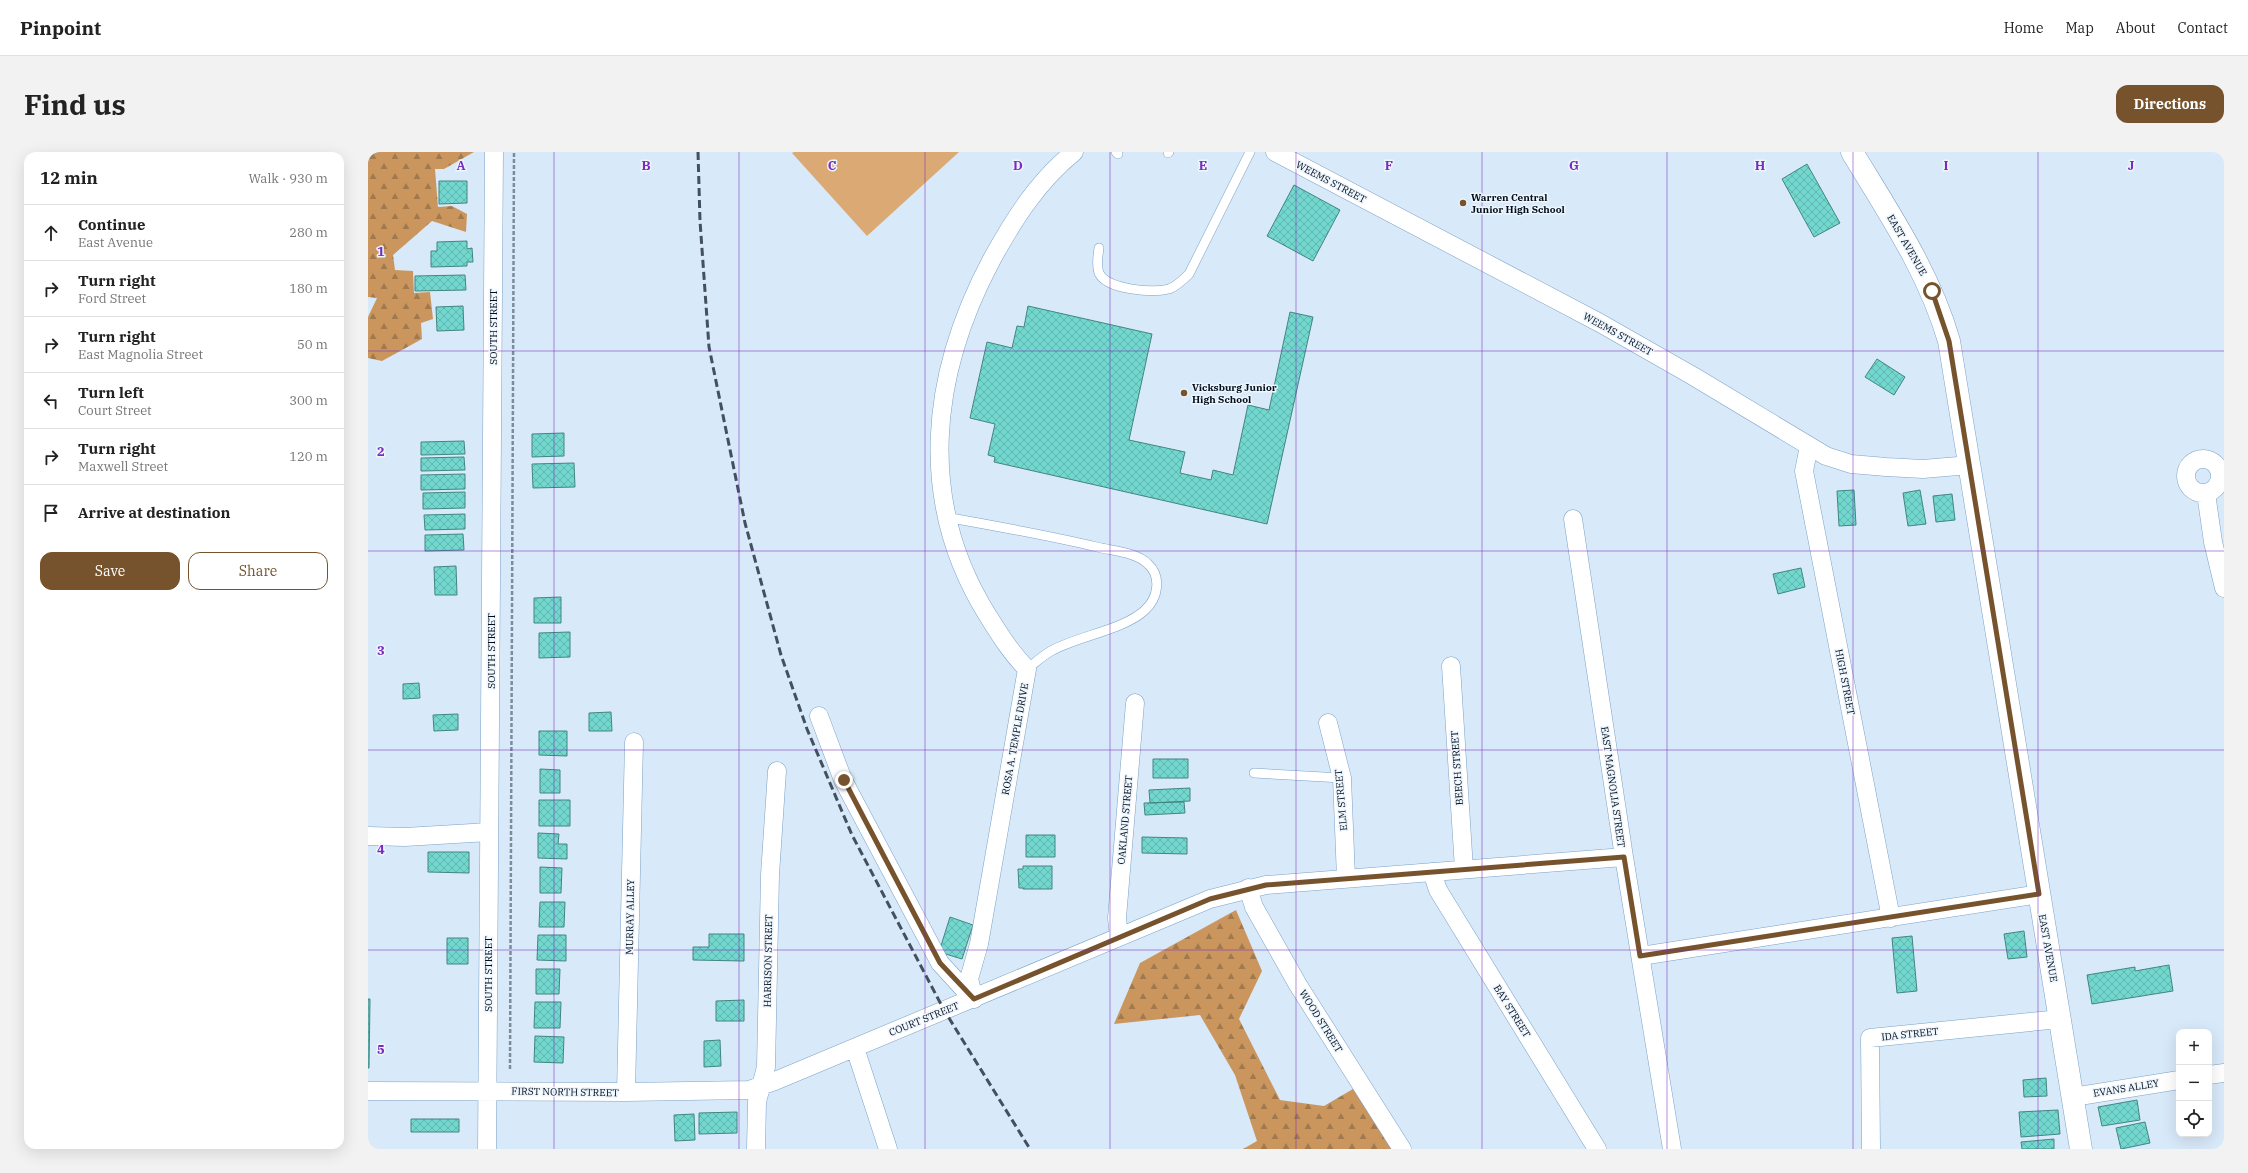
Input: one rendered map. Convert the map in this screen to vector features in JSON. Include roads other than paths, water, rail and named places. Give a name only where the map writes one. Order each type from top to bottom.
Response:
[{"type":"street","name":"SOUTH STREET","points":[[487,1149],[494,152]]},
{"type":"street","name":"ROSA A. TEMPLE DRIVE","points":[[974,999],[969,979],[979,944],[1027,669],[1012,654],[980,603],[962,567],[945,517],[939,473],[939,432],[946,386],[969,307],[1012,223],[1033,194],[1063,161],[1074,152]]},
{"type":"street","name":"WEEMS STREET","points":[[1275,152],[1600,323],[1693,376],[1826,456],[1851,464],[1923,469],[1970,466]]},
{"type":"street","name":"EAST AVENUE","points":[[1852,152],[1910,249],[1932,291],[1949,341],[2081,1149]]},
{"type":"street","name":"HIGH STREET","points":[[1809,446],[1804,471],[1891,918]]},
{"type":"street","points":[[2206,494],[2213,542],[2224,588]]},
{"type":"street","name":"EAST MAGNOLIA STREET","points":[[1573,519],[1624,857],[1672,1149]]},
{"type":"street","name":"BEECH STREET","points":[[1451,666],[1464,869]]},
{"type":"street","name":"OAKLAND STREET","points":[[1120,937],[1117,918],[1136,703]]},
{"type":"street","points":[[819,716],[844,780],[940,963],[974,999]]},
{"type":"street","name":"ELM STREET","points":[[1328,723],[1342,778],[1346,878]]},
{"type":"street","name":"MURRAY ALLEY","points":[[626,1092],[634,742]]},
{"type":"street","name":"HARRISON STREET","points":[[756,1149],[757,1102],[766,1066],[770,875],[777,771]]},
{"type":"street","points":[[368,836],[405,837],[489,832]]},
{"type":"street","name":"COURT STREET","points":[[761,1086],[974,999],[1210,899],[1248,888],[1346,878],[1624,857]]},
{"type":"street","name":"BAY STREET","points":[[1432,872],[1438,890],[1596,1149]]},
{"type":"street","name":"WOOD STREET","points":[[1248,888],[1254,907],[1298,985],[1402,1149]]},
{"type":"street","points":[[1640,956],[2039,894]]},
{"type":"street","name":"IDA STREET","points":[[1871,1149],[1870,1038],[2060,1019]]},
{"type":"street","points":[[855,1048],[888,1149]]},
{"type":"street","points":[[2212,1075],[2224,1073]]},
{"type":"street","name":"EVANS ALLEY","points":[[2072,1097],[2176,1080]]},
{"type":"street","name":"FIRST NORTH STREET","points":[[368,1091],[626,1092],[749,1090],[761,1086]]},
{"type":"lane","points":[[1099,248],[1097,260],[1100,274],[1106,280],[1116,285],[1137,289],[1160,290],[1170,288],[1180,283],[1189,274],[1250,152]]},
{"type":"lane","points":[[945,517],[1044,534],[1134,556],[1148,564],[1156,574],[1157,587],[1153,599],[1145,610],[1132,619],[1051,651],[1027,669]]},
{"type":"lane","points":[[1254,773],[1342,778]]},
{"type":"railway","points":[[698,152],[700,221],[709,347],[745,523],[781,655],[807,729],[852,835],[944,1010],[1030,1149]]},
{"type":"place","name":"Warren Central Junior High School","points":[[1463,203]]},
{"type":"place","name":"Vicksburg Junior High School","points":[[1184,393]]}]
